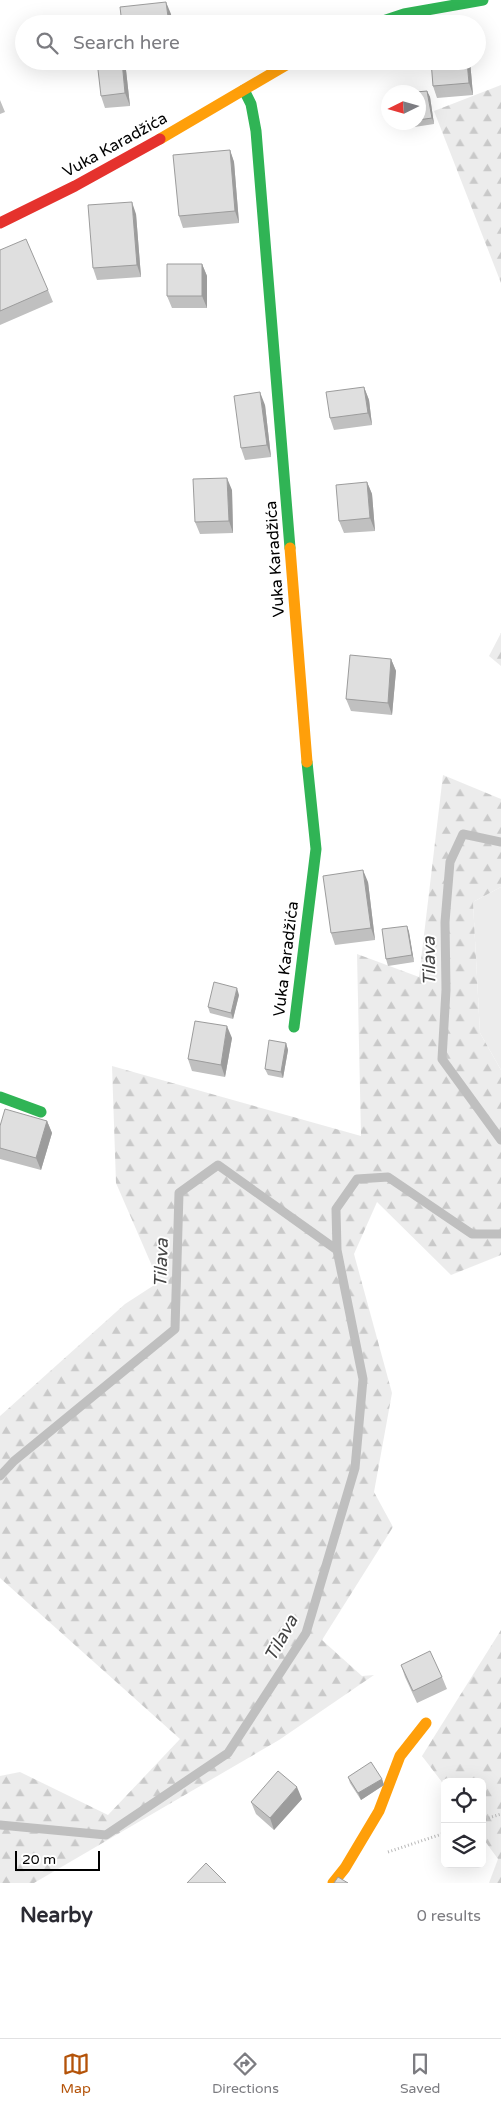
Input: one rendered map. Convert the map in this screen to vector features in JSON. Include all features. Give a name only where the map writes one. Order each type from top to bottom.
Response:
[{"type":"street","points":[[401,15],[483,0]]},
{"type":"street","name":"Vuka Karadžića","points":[[0,223],[42,204],[142,149],[278,70]]},
{"type":"street","name":"Vuka Karadžića","points":[[244,90],[249,97],[252,107],[256,131],[307,764],[316,850],[294,1027]]},
{"type":"street","points":[[0,1097],[41,1112]]},
{"type":"street","points":[[333,1883],[346,1868],[379,1811],[400,1756],[426,1722]]},
{"type":"path","points":[[486,1819],[501,1814]]},
{"type":"path","points":[[382,1854],[441,1834]]},
{"type":"green space","points":[[501,85],[501,283],[434,111]]},
{"type":"green space","points":[[501,633],[501,666],[489,656]]},
{"type":"green space","points":[[443,775],[501,799],[501,887],[473,902],[480,1033],[501,1070],[501,1255],[451,1275],[377,1202],[354,1254],[392,1393],[374,1492],[393,1527],[322,1640],[362,1676],[374,1675],[279,1740],[34,1883],[0,1883],[0,1776],[20,1772],[108,1815],[180,1739],[0,1578],[0,1416],[125,1304],[159,1282],[116,1183],[112,1066],[361,1136],[357,954],[419,977]]},
{"type":"green space","points":[[501,887],[501,1070],[480,1033],[473,902]]},
{"type":"green space","points":[[501,1630],[501,1883],[489,1883],[498,1859],[486,1842],[486,1778],[441,1778],[441,1781],[422,1756]]},
{"type":"building","points":[[166,2],[168,15],[121,15],[120,7]]},
{"type":"building","points":[[98,70],[123,70],[125,93],[101,96]]},
{"type":"building","points":[[432,70],[468,70],[469,83],[433,86]]},
{"type":"building","points":[[426,91],[432,118],[426,119]]},
{"type":"building","points":[[230,150],[235,211],[179,216],[173,155]]},
{"type":"building","points":[[132,202],[137,265],[93,268],[88,205]]},
{"type":"building","points":[[26,239],[48,290],[0,311],[0,250]]},
{"type":"building","points":[[167,264],[202,264],[202,296],[167,296]]},
{"type":"building","points":[[364,387],[368,413],[330,418],[326,392]]},
{"type":"building","points":[[260,392],[267,445],[241,448],[234,396]]},
{"type":"building","points":[[227,478],[229,521],[195,522],[193,479]]},
{"type":"building","points":[[367,482],[370,518],[339,521],[336,485]]},
{"type":"building","points":[[350,655],[391,659],[388,703],[346,699]]},
{"type":"building","points":[[363,870],[371,928],[331,933],[323,876]]},
{"type":"building","points":[[407,926],[412,955],[386,959],[382,929]]},
{"type":"building","points":[[214,982],[237,988],[231,1013],[208,1007]]},
{"type":"building","points":[[195,1021],[227,1026],[221,1065],[188,1059]]},
{"type":"building","points":[[269,1040],[286,1043],[281,1072],[265,1069]]},
{"type":"building","points":[[5,1109],[47,1121],[36,1158],[0,1148],[0,1126]]},
{"type":"building","points":[[430,1651],[442,1677],[413,1691],[401,1665]]},
{"type":"building","points":[[371,1762],[382,1779],[358,1793],[348,1777]]},
{"type":"building","points":[[278,1771],[297,1787],[270,1818],[251,1802]]},
{"type":"building","points":[[206,1863],[226,1883],[187,1883]]},
{"type":"building","points":[[338,1877],[348,1883],[334,1883]]},
{"type":"waterway","name":"Tilava","points":[[501,842],[463,834],[450,862],[445,922],[446,990],[442,1059],[501,1140]]},
{"type":"waterway","name":"Tilava","points":[[0,1476],[14,1461],[175,1329],[179,1193],[218,1165],[337,1250],[336,1209],[357,1179],[388,1177],[472,1234],[501,1234]]},
{"type":"waterway","name":"Tilava","points":[[0,1825],[106,1835],[228,1753],[306,1633],[355,1468],[363,1379],[337,1250]]},
{"type":"traffic: fast","points":[[401,15],[483,0]]},
{"type":"traffic: fast","points":[[244,90],[251,104],[256,131],[290,548]]},
{"type":"traffic: fast","points":[[294,1027],[316,849],[307,762]]},
{"type":"traffic: fast","points":[[0,1097],[41,1112]]},
{"type":"traffic: slow","points":[[160,139],[278,70]]},
{"type":"traffic: slow","points":[[290,548],[307,762]]},
{"type":"traffic: slow","points":[[333,1883],[345,1868],[379,1811],[400,1756],[426,1723]]},
{"type":"traffic: jam","points":[[0,223],[75,186],[160,139]]}]
